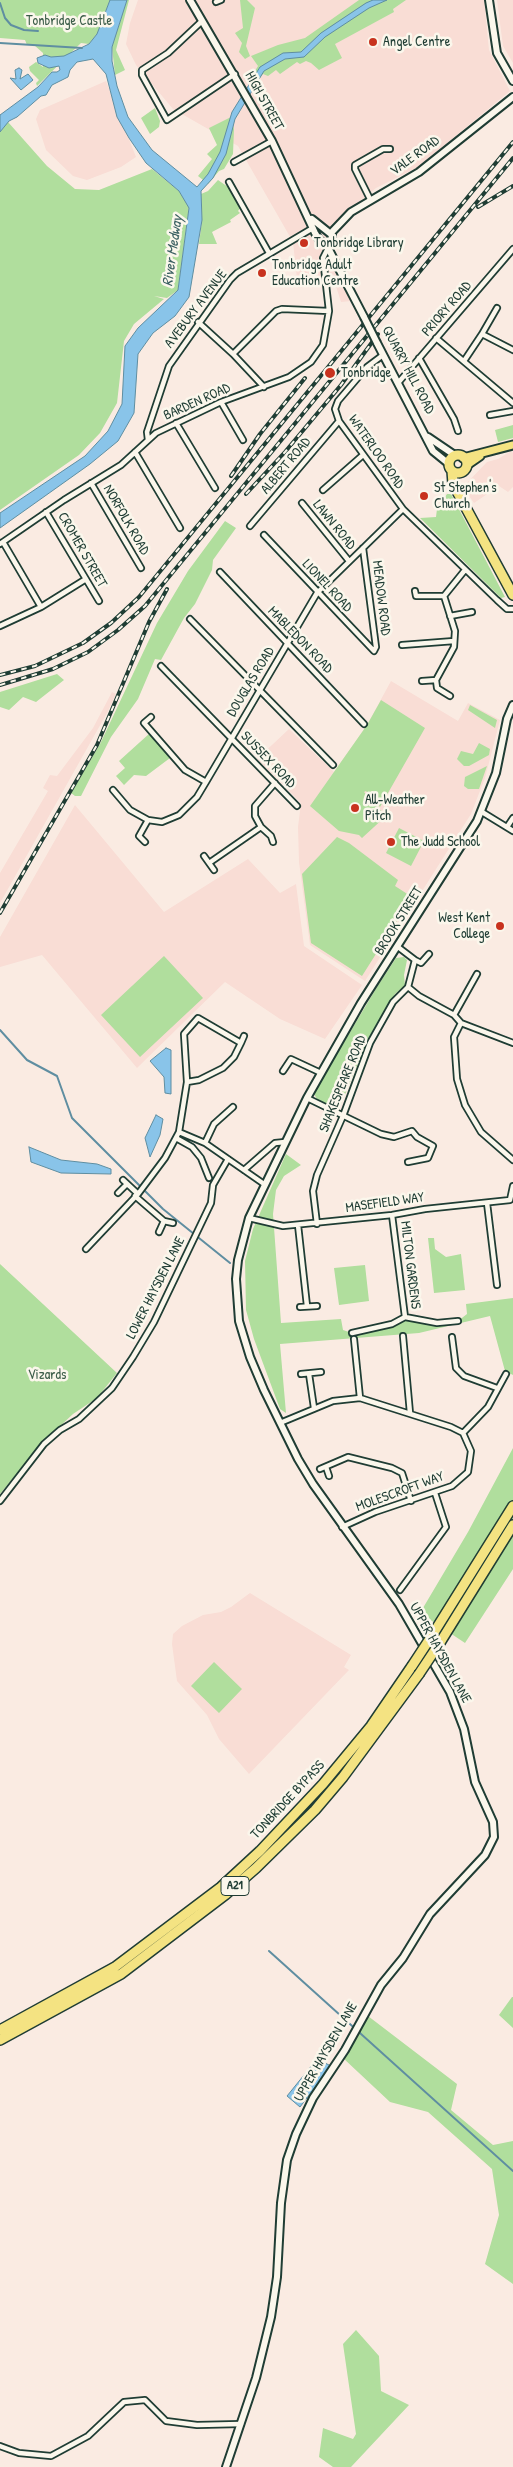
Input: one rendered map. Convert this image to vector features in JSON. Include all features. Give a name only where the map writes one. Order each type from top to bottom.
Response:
[{"type":"highway","points":[[450,467],[457,473],[462,463]]},
{"type":"highway","points":[[450,467],[462,463]]},
{"type":"highway","points":[[459,495],[462,463]]},
{"type":"highway","name":"QUARRY HILL ROAD","points":[[450,467],[453,484],[513,595]]},
{"type":"highway","name":"TONBRIDGE BYPASS","points":[[0,2030],[115,1967],[221,1887],[260,1851],[323,1784],[371,1726],[433,1634],[513,1506]]},
{"type":"highway","name":"TONBRIDGE BYPASS","points":[[0,2040],[121,1974],[250,1874],[315,1810],[344,1777],[419,1674],[513,1526]]},
{"type":"main road","points":[[462,463],[487,451],[513,445]]},
{"type":"street","name":"HIGH STREET","points":[[190,0],[250,99],[310,217],[313,228],[320,241],[327,246]]},
{"type":"street","points":[[216,2],[222,0]]},
{"type":"street","points":[[489,0],[496,54],[513,81]]},
{"type":"street","points":[[202,21],[168,53],[142,70],[142,75],[167,120],[235,74]]},
{"type":"street","name":"VALE ROAD","points":[[319,237],[370,199],[419,172],[513,97]]},
{"type":"street","points":[[234,162],[272,141]]},
{"type":"street","points":[[370,199],[355,169],[356,164],[384,149],[390,148]]},
{"type":"street","points":[[229,182],[269,253]]},
{"type":"street","name":"HIGH STREET","points":[[310,217],[328,232]]},
{"type":"street","name":"AVEBURY AVENUE","points":[[148,440],[146,432],[168,366],[198,322],[236,273],[313,228]]},
{"type":"street","points":[[327,246],[332,239],[328,232]]},
{"type":"street","name":"BARDEN ROAD","points":[[1,543],[121,464],[148,440],[176,423],[221,402],[289,377],[311,362],[323,345],[329,311],[323,258],[327,246]]},
{"type":"street","name":"QUARRY HILL ROAD","points":[[327,246],[383,355],[428,436],[433,451],[450,467]]},
{"type":"street","name":"PRIORY ROAD","points":[[398,383],[513,249]]},
{"type":"street","points":[[508,255],[513,258]]},
{"type":"street","points":[[464,361],[497,308]]},
{"type":"street","points":[[233,354],[276,311],[282,309],[329,311]]},
{"type":"street","points":[[198,322],[233,354],[264,387]]},
{"type":"street","points":[[482,334],[513,350]]},
{"type":"street","points":[[436,338],[513,403]]},
{"type":"street","name":"WATERLOO ROAD","points":[[383,355],[367,367],[338,401],[335,409],[339,421],[403,508],[497,600],[508,609],[513,609]]},
{"type":"street","points":[[419,358],[454,419],[458,431]]},
{"type":"street","points":[[221,402],[242,440]]},
{"type":"street","points":[[490,415],[513,411]]},
{"type":"street","name":"ALBERT ROAD","points":[[250,526],[339,421]]},
{"type":"street","points":[[176,423],[215,488]]},
{"type":"street","name":"QUARRY HILL ROAD","points":[[428,436],[462,463]]},
{"type":"street","points":[[135,452],[180,528]]},
{"type":"street","points":[[322,490],[363,454]]},
{"type":"street","name":"NORFOLK ROAD","points":[[91,483],[142,568]]},
{"type":"street","name":"LAWN ROAD","points":[[302,503],[349,561]]},
{"type":"street","name":"DOUGLAS ROAD","points":[[148,820],[162,822],[179,816],[197,797],[317,593],[403,508]]},
{"type":"street","name":"CROMER STREET","points":[[46,512],[99,601]]},
{"type":"street","name":"LIONEL ROAD","points":[[264,535],[374,651]]},
{"type":"street","points":[[1,543],[41,607]]},
{"type":"street","name":"MEADOW ROAD","points":[[363,548],[376,647],[374,651]]},
{"type":"street","points":[[444,596],[465,570]]},
{"type":"street","name":"MABLEDON ROAD","points":[[220,572],[364,724]]},
{"type":"street","points":[[505,582],[513,576]]},
{"type":"street","points":[[0,626],[41,607],[86,579]]},
{"type":"street","points":[[415,590],[416,596],[444,596]]},
{"type":"street","points":[[444,596],[455,632],[451,655],[436,680],[437,688],[450,696]]},
{"type":"street","points":[[450,616],[472,612]]},
{"type":"street","points":[[190,618],[334,765]]},
{"type":"street","points":[[402,644],[454,641]]},
{"type":"street","name":"SUSSEX ROAD","points":[[161,666],[297,806]]},
{"type":"street","points":[[422,681],[436,680]]},
{"type":"street","name":"BROOK STREET","points":[[285,1142],[307,1098],[361,1004],[482,812],[496,773],[507,719],[513,705]]},
{"type":"street","points":[[151,717],[142,725],[186,770],[206,782]]},
{"type":"street","points":[[273,842],[271,836],[261,827],[255,816],[255,806],[275,784]]},
{"type":"street","points":[[113,790],[130,810],[148,820],[139,836],[133,841]]},
{"type":"street","points":[[482,812],[513,831]]},
{"type":"street","points":[[507,827],[513,818]]},
{"type":"street","points":[[209,863],[261,827]]},
{"type":"street","points":[[139,836],[145,842]]},
{"type":"street","points":[[204,856],[214,870]]},
{"type":"street","points":[[398,947],[420,963],[429,954]]},
{"type":"street","name":"SHAKESPEARE ROAD","points":[[317,1224],[313,1191],[317,1175],[344,1116],[370,1042],[393,1002],[408,987],[415,960]]},
{"type":"street","points":[[454,1015],[477,974]]},
{"type":"street","points":[[408,987],[419,996],[454,1015],[461,1023],[513,1043]]},
{"type":"street","points":[[86,1249],[136,1195],[166,1158],[179,1132],[187,1082],[184,1034],[198,1018],[241,1043]]},
{"type":"street","points":[[461,1023],[454,1037],[457,1079],[465,1105],[481,1132],[498,1149],[513,1160]]},
{"type":"street","points":[[187,1082],[199,1080],[223,1068],[234,1057],[244,1036]]},
{"type":"street","points":[[283,1071],[291,1059],[321,1073]]},
{"type":"street","points":[[307,1098],[381,1134],[394,1137],[412,1131],[417,1137],[433,1146]]},
{"type":"street","points":[[205,1143],[214,1124],[233,1107]]},
{"type":"street","points":[[179,1132],[205,1143],[264,1184]]},
{"type":"street","points":[[176,1138],[192,1147],[202,1158],[209,1178]]},
{"type":"street","points":[[244,1170],[275,1143],[285,1142]]},
{"type":"street","name":"UPPER HAYSDEN LANE","points":[[226,2467],[260,2363],[272,2309],[277,2277],[281,2203],[287,2160],[296,2134],[313,2098],[346,2050],[381,1985],[403,1958],[430,1914],[485,1855],[494,1837],[492,1822],[475,1782],[464,1729],[450,1692],[399,1604],[342,1527],[298,1458],[250,1357],[239,1321],[236,1280],[238,1260],[249,1218],[285,1142]]},
{"type":"street","points":[[408,1162],[428,1158],[433,1146],[437,1142]]},
{"type":"street","name":"LOWER HAYSDEN LANE","points":[[0,1501],[44,1444],[60,1430],[79,1419],[112,1388],[154,1322],[212,1203],[213,1185],[228,1159]]},
{"type":"street","points":[[118,1193],[125,1182],[164,1221],[173,1224]]},
{"type":"street","name":"MASEFIELD WAY","points":[[249,1218],[274,1225],[298,1225],[392,1215],[425,1209],[511,1200],[513,1186]]},
{"type":"street","points":[[487,1203],[497,1286]]},
{"type":"street","name":"MILTON GARDENS","points":[[392,1215],[405,1317]]},
{"type":"street","points":[[160,1232],[164,1221]]},
{"type":"street","points":[[298,1225],[307,1306]]},
{"type":"street","points":[[300,1307],[317,1306]]},
{"type":"street","name":"MILTON GARDENS","points":[[352,1332],[392,1324],[405,1317],[437,1323],[458,1321]]},
{"type":"street","points":[[403,1336],[410,1413]]},
{"type":"street","points":[[452,1336],[456,1368],[464,1376],[498,1388]]},
{"type":"street","points":[[354,1339],[360,1398]]},
{"type":"street","points":[[301,1374],[321,1372]]},
{"type":"street","points":[[309,1374],[314,1408]]},
{"type":"street","points":[[280,1423],[333,1401],[360,1398],[410,1413],[463,1433],[488,1407],[506,1374]]},
{"type":"street","name":"MOLESCROFT WAY","points":[[342,1527],[375,1512],[412,1502],[452,1486],[468,1472],[470,1450],[463,1433]]},
{"type":"street","points":[[329,1476],[323,1468],[348,1457],[392,1468],[402,1473],[412,1502]]},
{"type":"street","points":[[400,1590],[446,1526],[435,1493]]},
{"type":"street","points":[[0,2446],[19,2453],[51,2456],[88,2436],[124,2402],[131,2401],[145,2400],[166,2421],[196,2425],[241,2424]]},
{"type":"shaded area","points":[[138,0],[484,0],[489,50],[510,91],[418,167],[376,188],[332,224],[335,230],[333,252],[328,255],[351,301],[341,302],[335,283],[298,288],[293,242],[238,146],[173,109],[136,65],[126,44],[130,23]]},
{"type":"shaded area","points":[[497,0],[513,0],[513,63],[503,46]]},
{"type":"shaded area","points":[[106,81],[136,157],[121,167],[87,180],[73,176],[46,150],[36,119],[40,110]]},
{"type":"shaded area","points":[[511,451],[513,453],[513,487],[508,492],[499,486],[474,503],[463,487],[487,462],[498,459]]},
{"type":"shaded area","name":"The Judd School","points":[[391,681],[458,721],[468,703],[500,720],[485,778],[471,814],[365,981],[310,945],[299,862],[298,827],[301,803],[257,759],[289,729],[334,772],[367,725]]},
{"type":"shaded area","points":[[112,692],[116,694],[107,713],[0,903],[0,873],[48,791],[43,788],[50,775],[57,776],[93,728]]},
{"type":"shaded area","points":[[75,805],[164,912],[248,859],[280,893],[296,884],[304,946],[362,985],[325,1039],[280,1019],[225,982],[137,1068],[42,955],[0,967],[0,937]]},
{"type":"shaded area","points":[[250,1593],[351,1655],[344,1667],[349,1670],[249,1774],[219,1739],[207,1715],[177,1681],[172,1644],[173,1634],[182,1626],[203,1615],[221,1612]]},
{"type":"green space","name":"Tonbridge Castle","points":[[0,0],[110,0],[97,34],[89,44],[81,43],[37,86],[36,83],[39,80],[30,71],[29,67],[36,62],[43,67],[43,53],[34,45],[27,45],[25,40],[0,38]]},
{"type":"green space","points":[[127,0],[129,0],[116,50],[125,70],[115,75],[112,47]]},
{"type":"green space","points":[[240,0],[247,0],[255,8],[246,46],[250,56],[245,59],[239,52],[242,43],[235,33],[243,28]]},
{"type":"green space","points":[[359,0],[406,0],[393,9],[394,12],[335,44],[342,58],[319,70],[306,61],[300,64],[297,62],[280,74],[276,70],[268,76],[263,74],[259,79],[250,79],[258,66],[251,56],[278,45],[305,38]]},
{"type":"green space","points":[[155,108],[160,121],[159,127],[150,134],[141,118]]},
{"type":"green space","points":[[231,117],[234,129],[233,154],[224,169],[219,171],[208,184],[198,176],[212,159],[207,154],[217,145],[209,128]]},
{"type":"green space","points":[[8,122],[47,166],[75,189],[99,190],[152,169],[179,191],[189,207],[178,290],[167,298],[154,296],[164,299],[134,324],[124,341],[117,403],[100,433],[79,455],[0,510],[0,126]]},
{"type":"green space","points":[[218,180],[228,187],[241,207],[238,211],[240,213],[230,220],[231,222],[212,232],[217,244],[199,244],[202,220],[201,194],[208,191]]},
{"type":"green space","points":[[513,425],[513,438],[498,442],[495,430]]},
{"type":"green space","points":[[447,494],[451,494],[505,597],[501,598],[420,518],[436,517],[437,509]]},
{"type":"green space","points":[[225,521],[236,528],[213,560],[212,570],[195,604],[184,618],[161,660],[155,659],[138,699],[111,737],[81,796],[75,796],[71,793],[100,744],[157,623],[188,571]]},
{"type":"green space","points":[[57,674],[64,680],[36,702],[23,697],[9,710],[0,707],[0,692]]},
{"type":"green space","points":[[381,700],[425,728],[380,807],[366,791],[364,792],[386,816],[362,838],[359,835],[339,831],[310,806],[367,725]]},
{"type":"green space","points":[[470,705],[497,720],[495,728],[468,710]]},
{"type":"green space","points":[[150,733],[170,758],[146,776],[134,775],[124,785],[116,776],[125,768],[119,761]]},
{"type":"green space","points":[[479,743],[490,749],[489,755],[469,766],[464,766],[457,759],[461,751],[473,754]]},
{"type":"green space","points":[[487,766],[479,789],[468,789],[464,786],[465,777]]},
{"type":"green space","points":[[399,828],[424,841],[411,866],[386,853]]},
{"type":"green space","points":[[337,837],[349,843],[398,880],[395,886],[412,897],[362,976],[311,943],[302,874]]},
{"type":"green space","points":[[164,956],[203,998],[140,1057],[101,1015]]},
{"type":"green space","points":[[404,957],[407,960],[404,975],[405,985],[395,994],[369,1037],[341,1104],[332,1107],[324,1104],[314,1094],[316,1089],[396,958]]},
{"type":"green space","points":[[286,1154],[301,1165],[284,1176],[276,1190],[273,1214],[281,1323],[341,1319],[343,1330],[352,1333],[407,1319],[437,1323],[458,1321],[467,1314],[466,1304],[513,1298],[513,1375],[505,1371],[490,1316],[419,1333],[280,1344],[286,1413],[280,1409],[254,1339],[246,1310],[245,1261],[253,1229]]},
{"type":"green space","points":[[428,1238],[434,1238],[435,1249],[446,1257],[461,1254],[465,1290],[434,1293]]},
{"type":"green space","name":"Vizards","points":[[0,1264],[117,1373],[97,1398],[73,1414],[41,1444],[0,1494]]},
{"type":"green space","points":[[365,1265],[369,1301],[339,1305],[334,1268]]},
{"type":"green space","points":[[513,1448],[513,1569],[465,1643],[420,1613],[468,1532]]},
{"type":"green space","points":[[214,1662],[242,1689],[219,1713],[191,1686]]},
{"type":"green space","points":[[513,1997],[513,2028],[499,2015]]},
{"type":"green space","points":[[368,2016],[457,2084],[451,2110],[493,2145],[513,2141],[513,2284],[485,2264],[499,2215],[492,2169],[428,2112],[390,2102],[343,2058]]},
{"type":"green space","points":[[356,2330],[379,2356],[381,2391],[409,2405],[351,2467],[333,2467],[319,2457],[323,2428],[353,2439],[356,2434],[343,2344]]},
{"type":"water","points":[[110,0],[127,0],[112,47],[112,61],[117,86],[128,117],[152,150],[197,187],[208,174],[220,152],[232,112],[260,67],[283,53],[301,52],[321,33],[366,3],[373,0],[387,0],[369,8],[325,37],[304,57],[285,59],[264,71],[235,119],[226,154],[213,178],[201,191],[202,220],[189,297],[175,316],[153,333],[138,354],[134,413],[118,441],[90,464],[0,528],[0,513],[85,456],[108,431],[122,404],[125,346],[138,328],[178,290],[189,208],[179,191],[146,163],[129,138],[117,117],[106,74],[93,59],[77,62],[70,70],[68,77],[52,85],[46,95],[41,96],[17,117],[9,121],[0,132],[0,115],[38,87],[52,72],[60,70],[59,66],[49,68],[38,63],[37,58],[45,55],[51,57],[64,56],[89,44],[97,34]]},
{"type":"water","points":[[19,68],[22,70],[20,79],[28,74],[33,80],[21,90],[10,78],[16,79],[15,70]]},
{"type":"water","points":[[166,1048],[171,1050],[171,1094],[165,1093],[164,1077],[150,1061]]},
{"type":"water","points":[[156,1115],[163,1119],[160,1135],[150,1157],[145,1138]]},
{"type":"water","points":[[29,1147],[61,1160],[97,1164],[111,1169],[111,1174],[61,1173],[31,1162]]},
{"type":"water","points":[[317,2059],[331,2066],[300,2107],[287,2096]]},
{"type":"waterway","points":[[0,3],[5,18],[11,25],[24,30],[38,31]]},
{"type":"waterway","points":[[0,43],[82,48]]},
{"type":"waterway","points":[[0,1030],[27,1060],[57,1076],[72,1118],[163,1209],[230,1263]]},
{"type":"waterway","points":[[269,1951],[513,2171]]},
{"type":"railway","points":[[0,675],[35,666],[83,643],[111,623],[139,597],[513,142]]},
{"type":"railway","points":[[0,685],[53,669],[88,652],[118,630],[145,606],[513,158]]},
{"type":"railway","points":[[478,207],[513,186]]},
{"type":"railway","points":[[246,494],[285,452],[341,385],[378,334]]},
{"type":"railway","points":[[231,476],[260,434],[305,378]]},
{"type":"railway","points":[[0,913],[97,745],[149,622],[167,589]]},
{"type":"place","name":"Angel Centre","points":[[373,42]]},
{"type":"place","name":"Tonbridge Library","points":[[304,243]]},
{"type":"place","name":"Tonbridge Adult Education Centre","points":[[262,273]]},
{"type":"place","name":"Tonbridge","points":[[330,373]]},
{"type":"place","name":"St Stephen's Church","points":[[424,496]]},
{"type":"place","name":"All-Weather Pitch","points":[[355,808]]},
{"type":"place","name":"The Judd School","points":[[391,842]]},
{"type":"place","name":"West Kent College","points":[[500,926]]},
{"type":"water label","name":"River Medway","points":[[173,251]]}]
